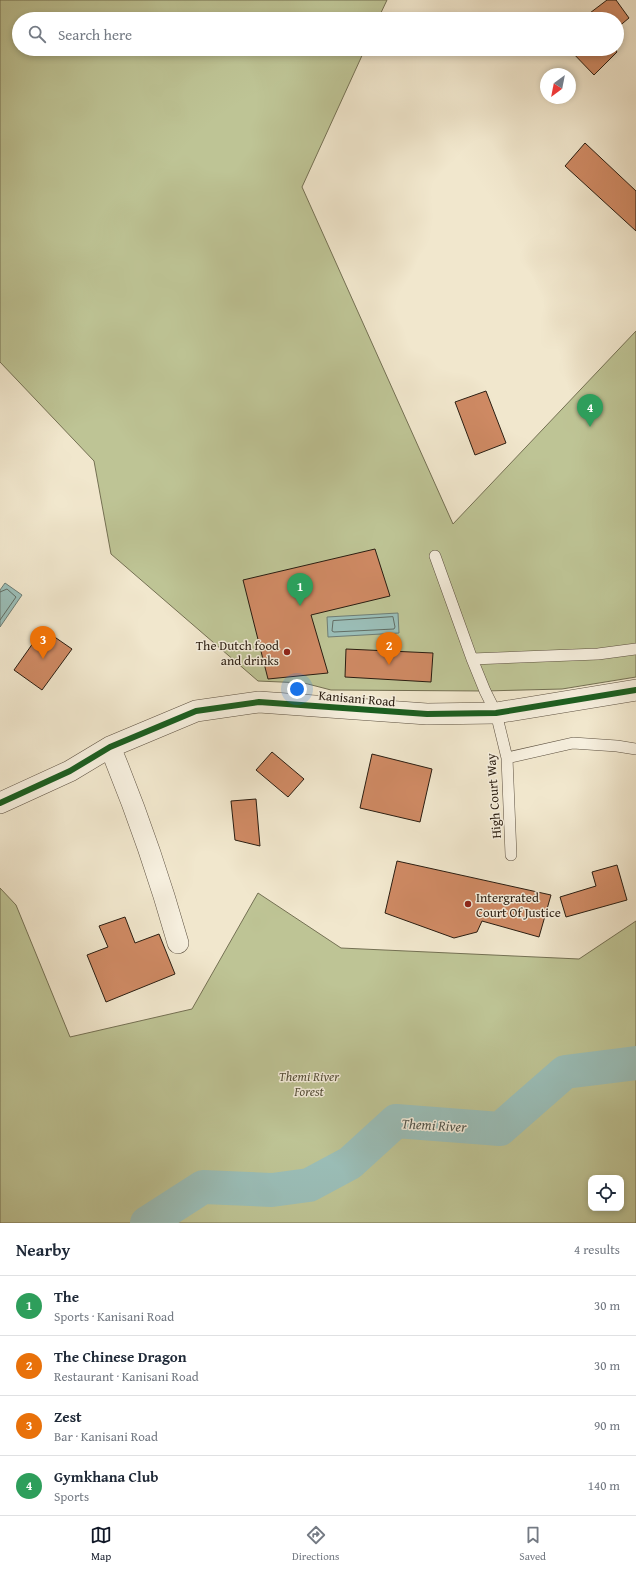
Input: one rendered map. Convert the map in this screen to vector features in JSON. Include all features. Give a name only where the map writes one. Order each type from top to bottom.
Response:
[{"type":"street","name":"Kanisani Road","points":[[0,803],[70,771],[110,748],[196,711],[259,702],[427,714],[496,713],[636,690]]},
{"type":"street","points":[[110,748],[136,810],[160,880],[178,943]]},
{"type":"lane","name":"High Court Way","points":[[435,556],[472,659],[496,713],[507,758],[511,855]]},
{"type":"lane","points":[[472,659],[598,654],[636,649]]},
{"type":"lane","points":[[507,758],[573,743],[617,746],[636,750]]},
{"type":"green space","points":[[0,0],[387,0],[381,12],[12,12],[12,56],[362,56],[302,187],[453,524],[636,331],[636,677],[562,689],[485,691],[331,690],[304,683],[258,681],[111,554],[94,461],[0,362]]},
{"type":"green space","name":"Themi River Forest","points":[[0,888],[16,905],[70,1037],[192,1009],[258,893],[341,948],[579,959],[636,921],[636,1223],[0,1223]]},
{"type":"water","points":[[5,583],[22,595],[0,627],[0,590]]},
{"type":"water","points":[[398,613],[399,633],[328,637],[327,617]]},
{"type":"building","points":[[607,0],[616,0],[629,18],[624,22],[624,12],[591,12]]},
{"type":"building","points":[[576,56],[613,56],[594,75]]},
{"type":"building","points":[[585,143],[636,191],[636,231],[565,166]]},
{"type":"building","points":[[486,391],[506,443],[475,455],[455,402]]},
{"type":"building","points":[[375,549],[390,596],[311,615],[328,673],[268,679],[243,580]]},
{"type":"building","points":[[43,629],[72,649],[42,690],[14,670]]},
{"type":"building","points":[[346,649],[433,653],[431,682],[345,677]]},
{"type":"building","points":[[272,752],[304,779],[288,797],[256,770]]},
{"type":"building","points":[[372,754],[432,769],[420,822],[360,808]]},
{"type":"building","points":[[256,799],[260,846],[235,840],[231,801]]},
{"type":"building","name":"Intergrated Court Of Justice","points":[[397,861],[551,895],[539,937],[482,921],[477,932],[454,938],[385,913]]},
{"type":"building","points":[[617,865],[627,900],[566,917],[560,897],[596,886],[592,872]]},
{"type":"building","points":[[125,917],[135,943],[159,934],[175,974],[106,1002],[87,955],[108,947],[99,926]]},
{"type":"waterway","name":"Themi River","points":[[147,1223],[203,1187],[272,1190],[309,1185],[350,1163],[396,1121],[500,1129],[565,1072],[636,1063]]},
{"type":"cycle path","points":[[0,803],[70,771],[110,747],[196,711],[259,702],[427,714],[496,713],[636,690]]},
{"type":"place","name":"Gymkhana Club","points":[[590,427]]},
{"type":"place","name":"The","points":[[300,606]]},
{"type":"place","name":"The Dutch food and drinks","points":[[287,652]]},
{"type":"place","name":"Zest","points":[[43,659]]},
{"type":"place","name":"The Chinese Dragon","points":[[389,665]]},
{"type":"place","name":"Intergrated Court Of Justice","points":[[468,904]]}]
